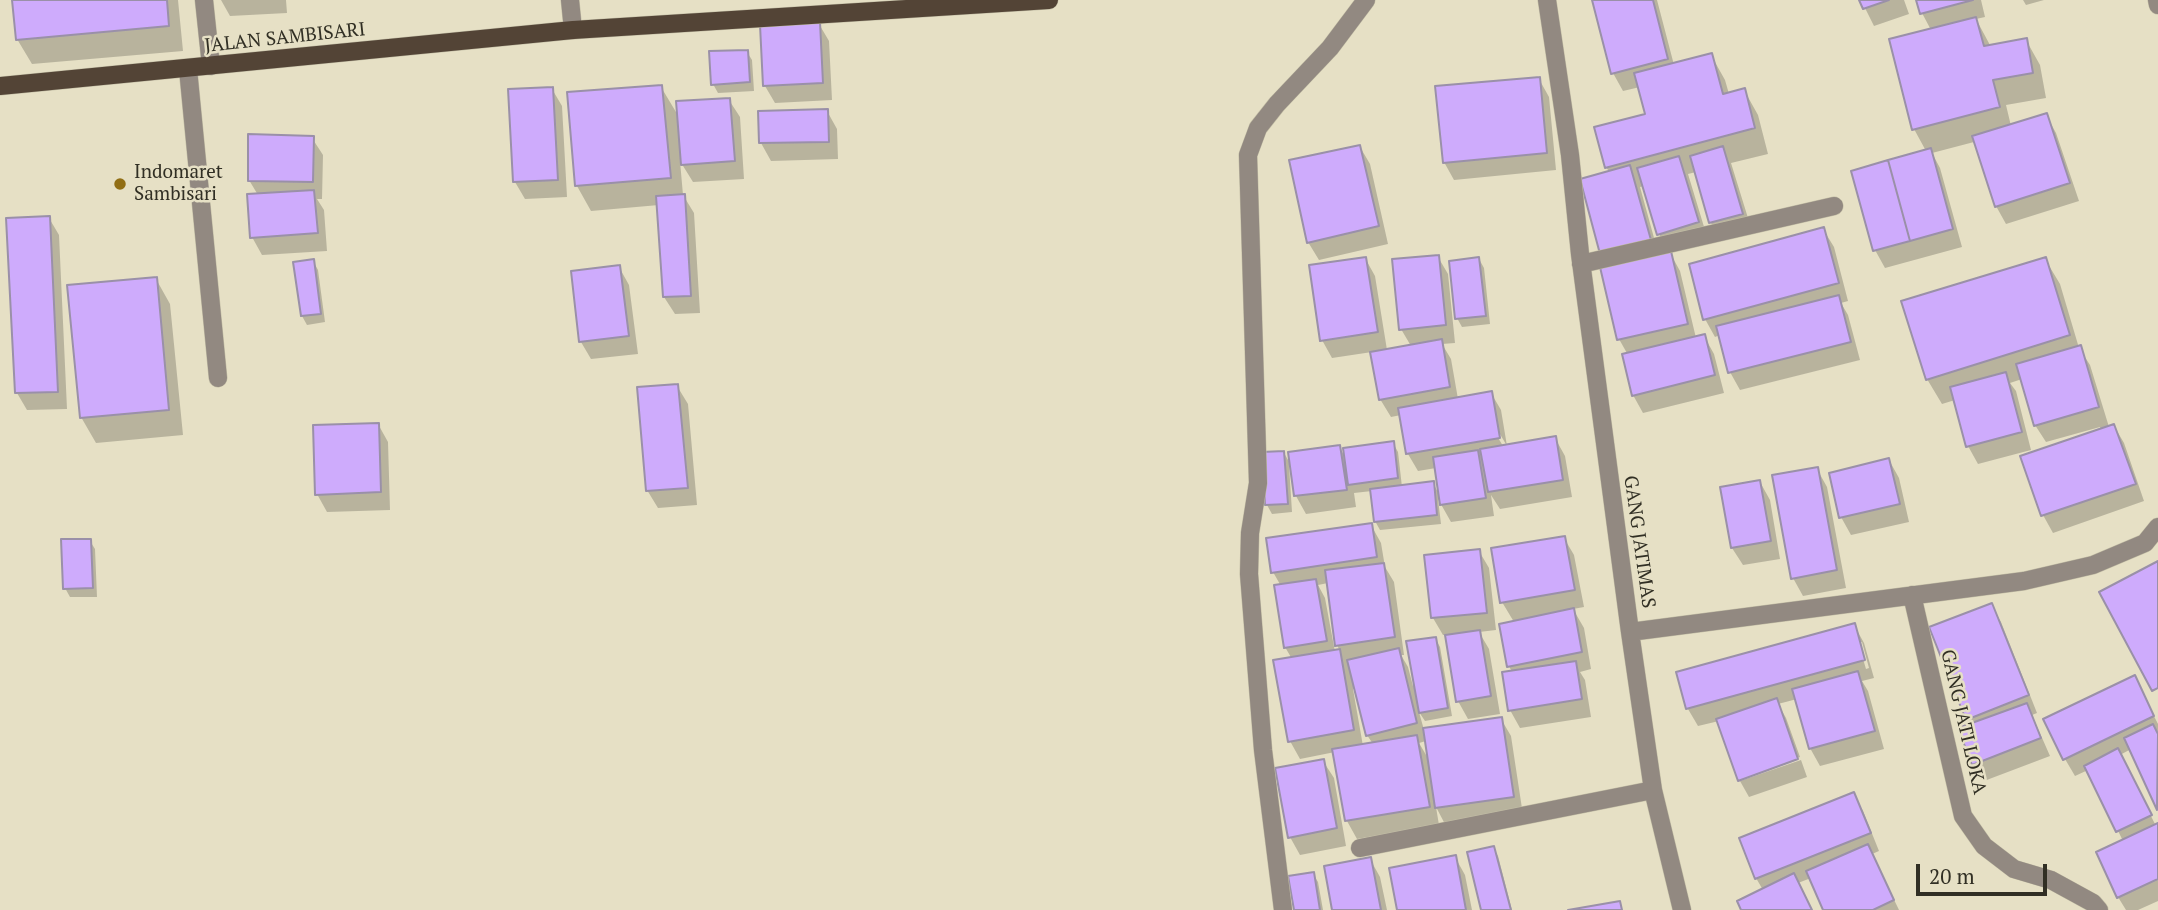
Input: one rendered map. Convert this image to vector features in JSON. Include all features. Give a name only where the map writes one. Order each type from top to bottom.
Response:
[{"type":"main road","name":"JALAN SAMBISARI","points":[[0,86],[573,30],[1049,0]]},
{"type":"street","points":[[204,0],[211,66]]},
{"type":"street","points":[[570,0],[573,30]]},
{"type":"street","points":[[1283,910],[1263,750],[1249,573],[1258,483],[1248,155],[1258,128],[1330,48],[1366,0]]},
{"type":"street","name":"GANG JATIMAS","points":[[1547,0],[1570,155],[1581,264],[1630,632],[2024,581],[2093,565],[2145,543],[2158,527]]},
{"type":"street","points":[[188,69],[218,377]]},
{"type":"street","points":[[1581,264],[1834,206]]},
{"type":"street","name":"GANG JATI LOKA","points":[[1912,595],[1964,816],[1984,846],[2014,869],[2051,880],[2093,903],[2099,910]]},
{"type":"street","points":[[1630,632],[1653,790],[1682,910]]},
{"type":"street","points":[[1360,848],[1653,790]]},
{"type":"building","points":[[12,0],[167,0],[169,26],[16,40]]},
{"type":"building","points":[[1592,0],[1653,0],[1668,59],[1611,74]]},
{"type":"building","points":[[1859,0],[1889,0],[1863,9]]},
{"type":"building","points":[[1916,0],[1973,0],[1920,14]]},
{"type":"building","points":[[1976,17],[1984,46],[2027,38],[2033,73],[1993,80],[2000,107],[1912,130],[1889,39]]},
{"type":"building","points":[[820,22],[823,83],[763,86],[760,25]]},
{"type":"building","points":[[748,50],[750,82],[711,85],[709,51]]},
{"type":"building","points":[[1712,53],[1723,94],[1745,88],[1755,128],[1605,168],[1594,127],[1645,114],[1634,73]]},
{"type":"building","points":[[1540,77],[1547,153],[1443,163],[1435,86]]},
{"type":"building","points":[[662,85],[671,178],[575,186],[567,92]]},
{"type":"building","points":[[553,87],[558,180],[513,182],[508,89]]},
{"type":"building","points":[[730,98],[735,161],[681,165],[676,101]]},
{"type":"building","points":[[828,109],[829,142],[759,143],[758,111]]},
{"type":"building","points":[[2047,113],[2070,183],[1995,207],[1972,136]]},
{"type":"building","points":[[248,134],[314,136],[313,182],[248,181]]},
{"type":"building","points":[[1360,145],[1379,226],[1307,243],[1289,160]]},
{"type":"building","points":[[1723,146],[1743,214],[1709,223],[1690,156]]},
{"type":"building","points":[[1931,148],[1953,229],[1910,241],[1888,160]]},
{"type":"building","points":[[1679,156],[1699,222],[1657,235],[1637,168]]},
{"type":"building","points":[[1888,160],[1910,241],[1873,251],[1851,171]]},
{"type":"building","points":[[1630,165],[1651,240],[1600,254],[1580,179]]},
{"type":"building","points":[[314,190],[318,233],[250,238],[247,194]]},
{"type":"building","points":[[685,194],[691,296],[663,297],[656,196]]},
{"type":"building","points":[[50,216],[58,392],[15,393],[6,218]]},
{"type":"building","points":[[1824,227],[1839,283],[1703,320],[1689,264]]},
{"type":"building","points":[[1671,251],[1688,324],[1617,340],[1600,267]]},
{"type":"building","points":[[1439,255],[1446,325],[1399,330],[1392,259]]},
{"type":"building","points":[[1366,257],[1378,332],[1320,341],[1309,265]]},
{"type":"building","points":[[1479,257],[1486,316],[1455,319],[1449,261]]},
{"type":"building","points":[[2046,257],[2070,335],[1926,380],[1901,301]]},
{"type":"building","points":[[314,259],[321,314],[301,316],[293,262]]},
{"type":"building","points":[[620,265],[629,336],[579,342],[571,271]]},
{"type":"building","points":[[157,277],[169,410],[80,418],[67,285]]},
{"type":"building","points":[[1839,295],[1851,342],[1728,373],[1716,326]]},
{"type":"building","points":[[1705,334],[1715,375],[1632,396],[1622,354]]},
{"type":"building","points":[[1442,339],[1450,387],[1379,400],[1370,352]]},
{"type":"building","points":[[2081,345],[2099,407],[2034,426],[2016,364]]},
{"type":"building","points":[[2006,372],[2022,432],[1966,447],[1950,387]]},
{"type":"building","points":[[678,384],[688,488],[646,491],[637,387]]},
{"type":"building","points":[[1492,391],[1500,438],[1406,454],[1398,408]]},
{"type":"building","points":[[379,423],[381,492],[315,495],[313,425]]},
{"type":"building","points":[[2114,424],[2136,484],[2041,516],[2020,456]]},
{"type":"building","points":[[1556,436],[1563,480],[1488,492],[1480,449]]},
{"type":"building","points":[[1394,441],[1398,478],[1348,485],[1343,448]]},
{"type":"building","points":[[1340,445],[1347,490],[1294,496],[1288,452]]},
{"type":"building","points":[[1478,450],[1486,498],[1440,505],[1433,457]]},
{"type":"building","points":[[1284,451],[1288,504],[1265,505],[1262,452]]},
{"type":"building","points":[[1889,458],[1900,504],[1839,518],[1829,473]]},
{"type":"building","points":[[1818,467],[1837,570],[1791,579],[1772,475]]},
{"type":"building","points":[[1760,480],[1771,541],[1731,548],[1720,487]]},
{"type":"building","points":[[1434,481],[1437,515],[1374,522],[1370,489]]},
{"type":"building","points":[[1372,523],[1377,557],[1271,573],[1266,538]]},
{"type":"building","points":[[1565,536],[1575,590],[1500,603],[1491,548]]},
{"type":"building","points":[[61,539],[91,539],[93,588],[63,589]]},
{"type":"building","points":[[1480,549],[1487,613],[1431,618],[1424,555]]},
{"type":"building","points":[[2158,561],[2158,688],[2152,691],[2099,592]]},
{"type":"building","points":[[1384,563],[1395,637],[1335,646],[1325,570]]},
{"type":"building","points":[[1316,579],[1327,641],[1284,648],[1274,585]]},
{"type":"building","points":[[1992,603],[2029,695],[1966,720],[1929,627]]},
{"type":"building","points":[[1574,608],[1582,652],[1507,667],[1499,624]]},
{"type":"building","points":[[1855,623],[1865,660],[1686,709],[1676,672]]},
{"type":"building","points":[[1480,630],[1491,696],[1456,702],[1445,635]]},
{"type":"building","points":[[1436,637],[1448,708],[1419,713],[1406,641]]},
{"type":"building","points":[[1399,648],[1417,723],[1366,736],[1347,660]]},
{"type":"building","points":[[1340,649],[1354,730],[1288,742],[1273,660]]},
{"type":"building","points":[[1576,661],[1582,699],[1508,711],[1502,672]]},
{"type":"building","points":[[1858,671],[1875,731],[1809,749],[1792,689]]},
{"type":"building","points":[[2135,675],[2154,716],[2063,760],[2043,719]]},
{"type":"building","points":[[1777,698],[1798,759],[1738,781],[1716,719]]},
{"type":"building","points":[[2027,703],[2041,738],[1972,765],[1958,728]]},
{"type":"building","points":[[1502,717],[1514,797],[1435,808],[1423,728]]},
{"type":"building","points":[[2153,724],[2158,734],[2157,810],[2124,738]]},
{"type":"building","points":[[1417,735],[1430,807],[1345,821],[1332,749]]},
{"type":"building","points":[[2118,748],[2152,815],[2116,832],[2084,766]]},
{"type":"building","points":[[1324,759],[1337,828],[1288,838],[1275,768]]},
{"type":"building","points":[[1854,792],[1871,833],[1755,879],[1739,838]]},
{"type":"building","points":[[2158,823],[2158,879],[2117,898],[2096,852]]},
{"type":"building","points":[[1868,844],[1894,900],[1873,910],[1823,910],[1806,871]]},
{"type":"building","points":[[1494,846],[1511,910],[1481,910],[1467,852]]},
{"type":"building","points":[[1456,855],[1466,910],[1397,910],[1389,868]]},
{"type":"building","points":[[1371,857],[1381,910],[1332,910],[1324,866]]},
{"type":"building","points":[[1314,872],[1320,910],[1294,910],[1288,876]]},
{"type":"building","points":[[1794,873],[1812,910],[1741,910],[1737,901]]},
{"type":"building","points":[[1620,901],[1622,910],[1568,910]]},
{"type":"place","name":"Indomaret Sambisari","points":[[120,184]]}]
